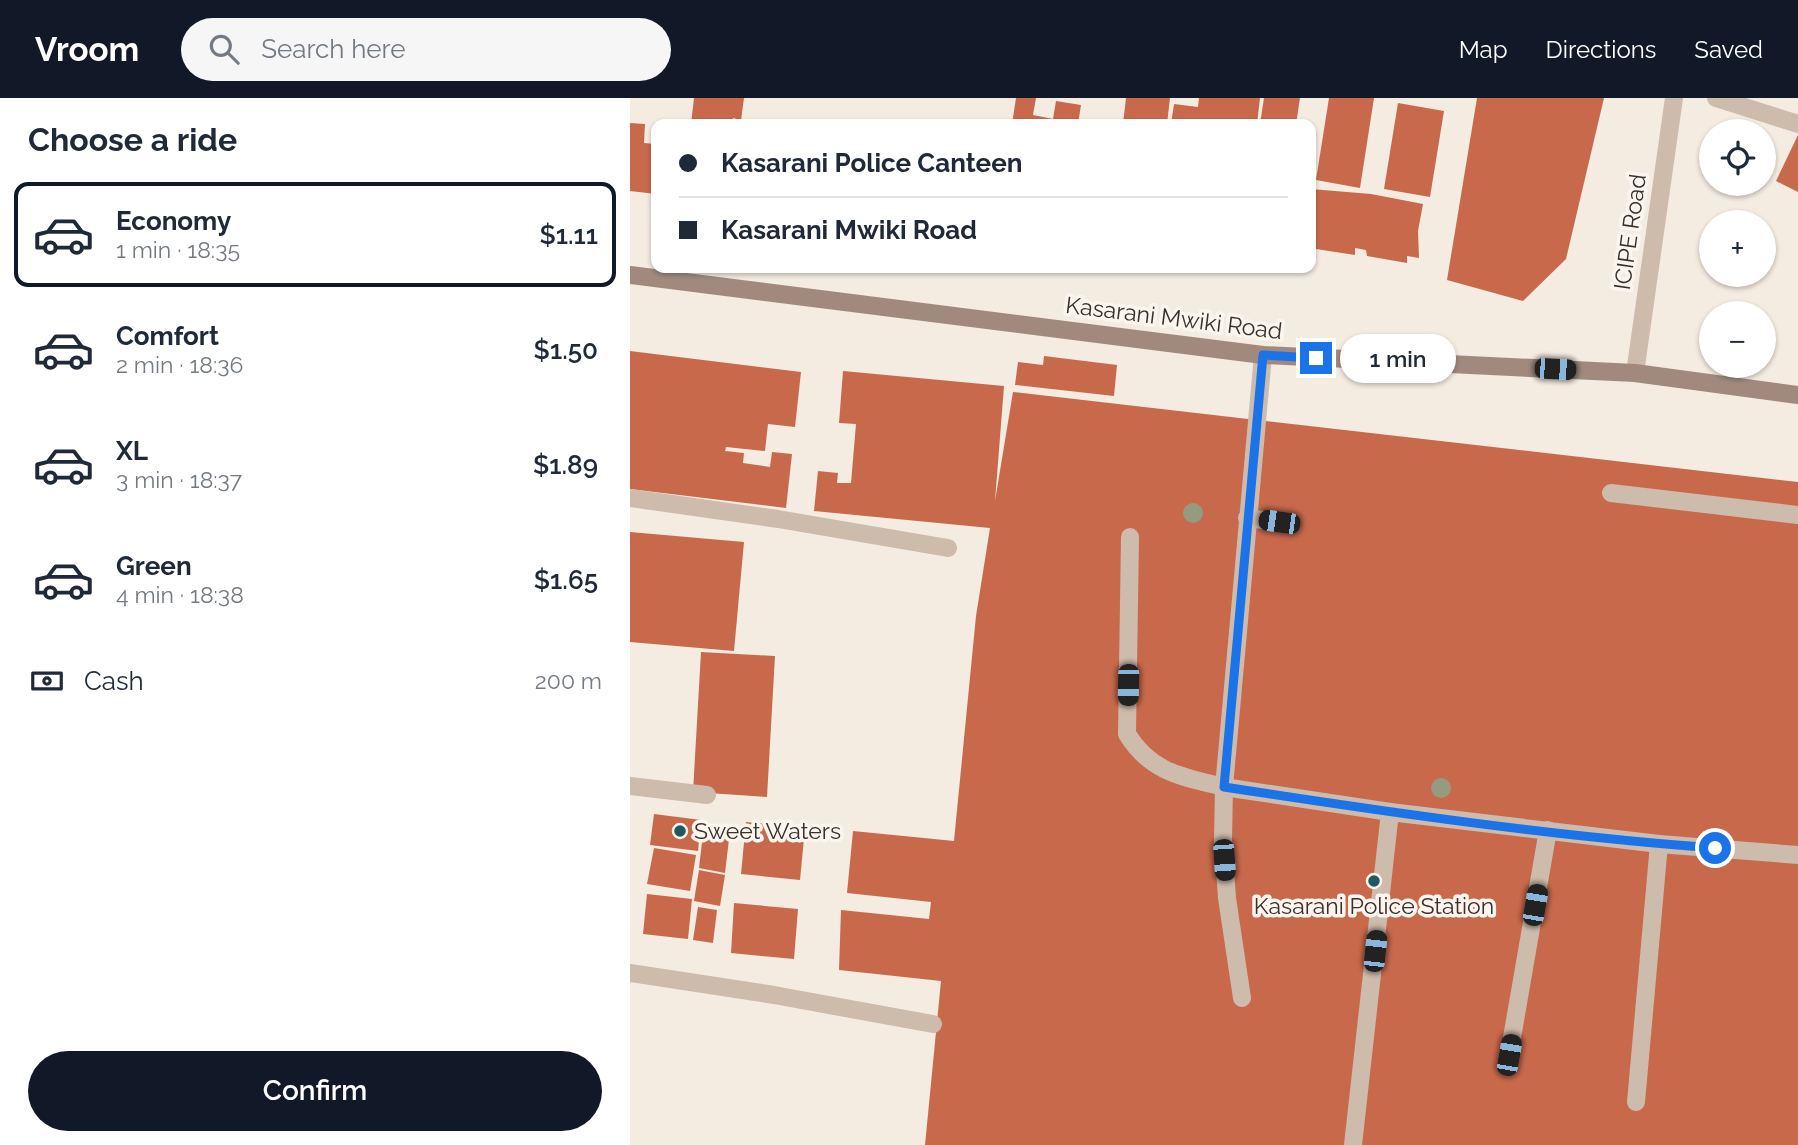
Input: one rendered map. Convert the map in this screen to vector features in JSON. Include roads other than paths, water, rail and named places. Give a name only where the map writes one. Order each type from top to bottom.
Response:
[{"type":"main road","name":"Kasarani Mwiki Road","points":[[630,275],[1263,355],[1635,373],[1798,395]]},
{"type":"street","name":"ICIPE Road","points":[[1635,373],[1674,98]]},
{"type":"street","points":[[1716,98],[1798,124]]},
{"type":"street","points":[[1242,998],[1227,898],[1223,841],[1224,787],[1263,355]]},
{"type":"street","points":[[1611,493],[1798,515]]},
{"type":"street","points":[[630,498],[765,517],[948,548]]},
{"type":"street","points":[[1247,518],[1279,522]]},
{"type":"street","points":[[1130,537],[1127,734],[1137,751],[1173,774],[1224,787],[1390,812],[1659,844],[1798,855]]},
{"type":"street","points":[[630,786],[707,795]]},
{"type":"street","points":[[1353,1145],[1390,812]]},
{"type":"street","points":[[1509,1055],[1548,830]]},
{"type":"street","points":[[1636,1102],[1659,844]]},
{"type":"street","points":[[630,973],[774,995],[933,1024]]},
{"type":"place","name":"Sweet Waters","points":[[680,831]]},
{"type":"place","name":"Kasarani Police Station","points":[[1374,881]]}]
